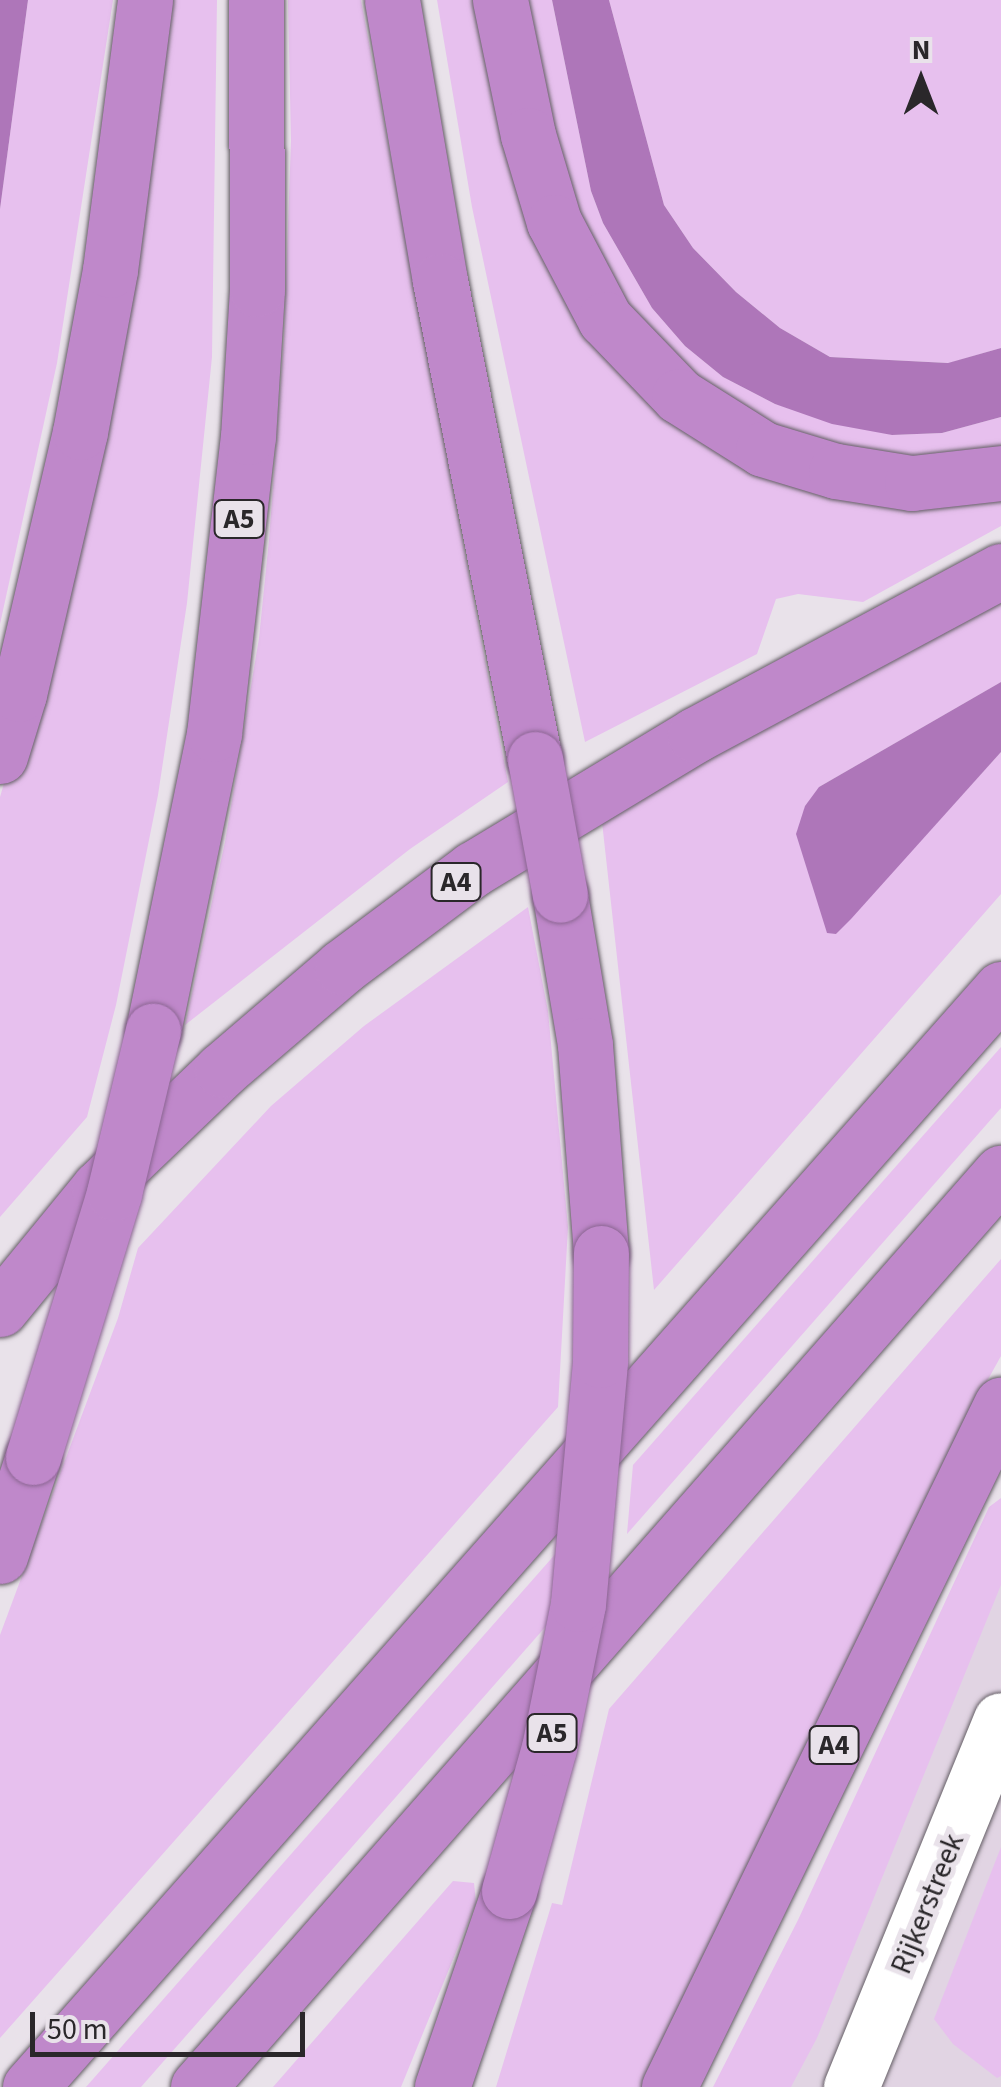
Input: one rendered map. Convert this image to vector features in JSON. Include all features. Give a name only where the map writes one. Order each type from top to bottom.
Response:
[{"type":"highway","points":[[0,756],[80,432],[110,270],[145,0]]},
{"type":"highway","name":"A5","points":[[0,1556],[114,1192],[153,1031],[214,734],[248,437],[257,289],[256,0]]},
{"type":"highway","name":"A5","points":[[392,0],[440,282],[535,759],[586,1045],[601,1253],[600,1360],[578,1604],[549,1748],[508,1891],[442,2087]]},
{"type":"highway","points":[[500,0],[528,135],[554,222],[604,319],[679,396],[764,449],[836,472],[912,483],[1001,473]]},
{"type":"highway","name":"A4","points":[[0,1309],[100,1188],[222,1070],[342,967],[459,880],[695,736],[1001,571]]},
{"type":"highway","points":[[30,2087],[1001,989]]},
{"type":"highway","points":[[198,2087],[1001,1173]]},
{"type":"highway","name":"A4","points":[[669,2087],[1001,1405]]},
{"type":"street","name":"Rijkerstreek","points":[[851,2087],[1001,1720]]},
{"type":"street","name":"Rijkerstreek","points":[[888,2087],[1001,1820]]},
{"type":"shaded area","points":[[0,0],[28,0],[0,209]]},
{"type":"shaded area","points":[[28,0],[113,0],[57,363],[0,624],[0,209]]},
{"type":"shaded area","points":[[157,0],[217,0],[212,357],[187,603],[158,795],[116,1005],[87,1117],[0,1217],[0,797],[27,704]]},
{"type":"shaded area","points":[[288,0],[361,0],[508,782],[410,849],[185,1025],[225,842],[259,638],[269,540],[284,338],[291,141]]},
{"type":"shaded area","points":[[437,0],[488,0],[515,140],[672,407],[1001,487],[1001,526],[863,602],[798,594],[776,599],[757,654],[585,742],[472,207]]},
{"type":"shaded area","points":[[512,0],[552,0],[591,191],[603,223],[652,308],[685,346],[723,377],[775,404],[892,435],[942,433],[1001,417],[1001,461],[840,459],[685,388],[566,218]]},
{"type":"shaded area","points":[[552,0],[609,0],[664,205],[693,248],[736,292],[780,328],[830,357],[948,363],[1001,348],[1001,417],[942,433],[892,435],[832,424],[775,404],[723,377],[685,346],[652,308],[603,223],[591,191]]},
{"type":"shaded area","points":[[609,0],[1001,0],[1001,348],[949,363],[830,357],[780,328],[736,292],[693,248],[664,205]]},
{"type":"shaded area","points":[[1001,589],[1001,682],[819,787],[836,934],[1001,752],[1001,894],[654,1290],[601,813]]},
{"type":"shaded area","points":[[1001,682],[1001,752],[851,919],[836,934],[827,933],[796,834],[805,806],[819,787]]},
{"type":"shaded area","points":[[528,907],[548,1011],[568,1227],[558,1407],[0,2038],[0,1635],[118,1318],[138,1248],[271,1106],[364,1026]]},
{"type":"shaded area","points":[[1001,1047],[1001,1108],[627,1534],[633,1465]]},
{"type":"shaded area","points":[[1001,1259],[1001,1356],[955,1439],[676,2025],[642,2087],[496,2087],[552,1903],[562,1905],[609,1709]]},
{"type":"shaded area","points":[[1001,1498],[1001,1585],[817,2038],[791,2087],[713,2087],[798,1920],[989,1507]]},
{"type":"shaded area","points":[[1001,1529],[1001,2087],[757,2087]]},
{"type":"shaded area","points":[[558,1551],[547,1625],[141,2087],[86,2087]]},
{"type":"shaded area","points":[[1001,1847],[1001,2076],[997,2078],[953,2044],[934,2019]]},
{"type":"shaded area","points":[[453,1881],[474,1883],[476,1903],[401,2087],[273,2087]]}]
